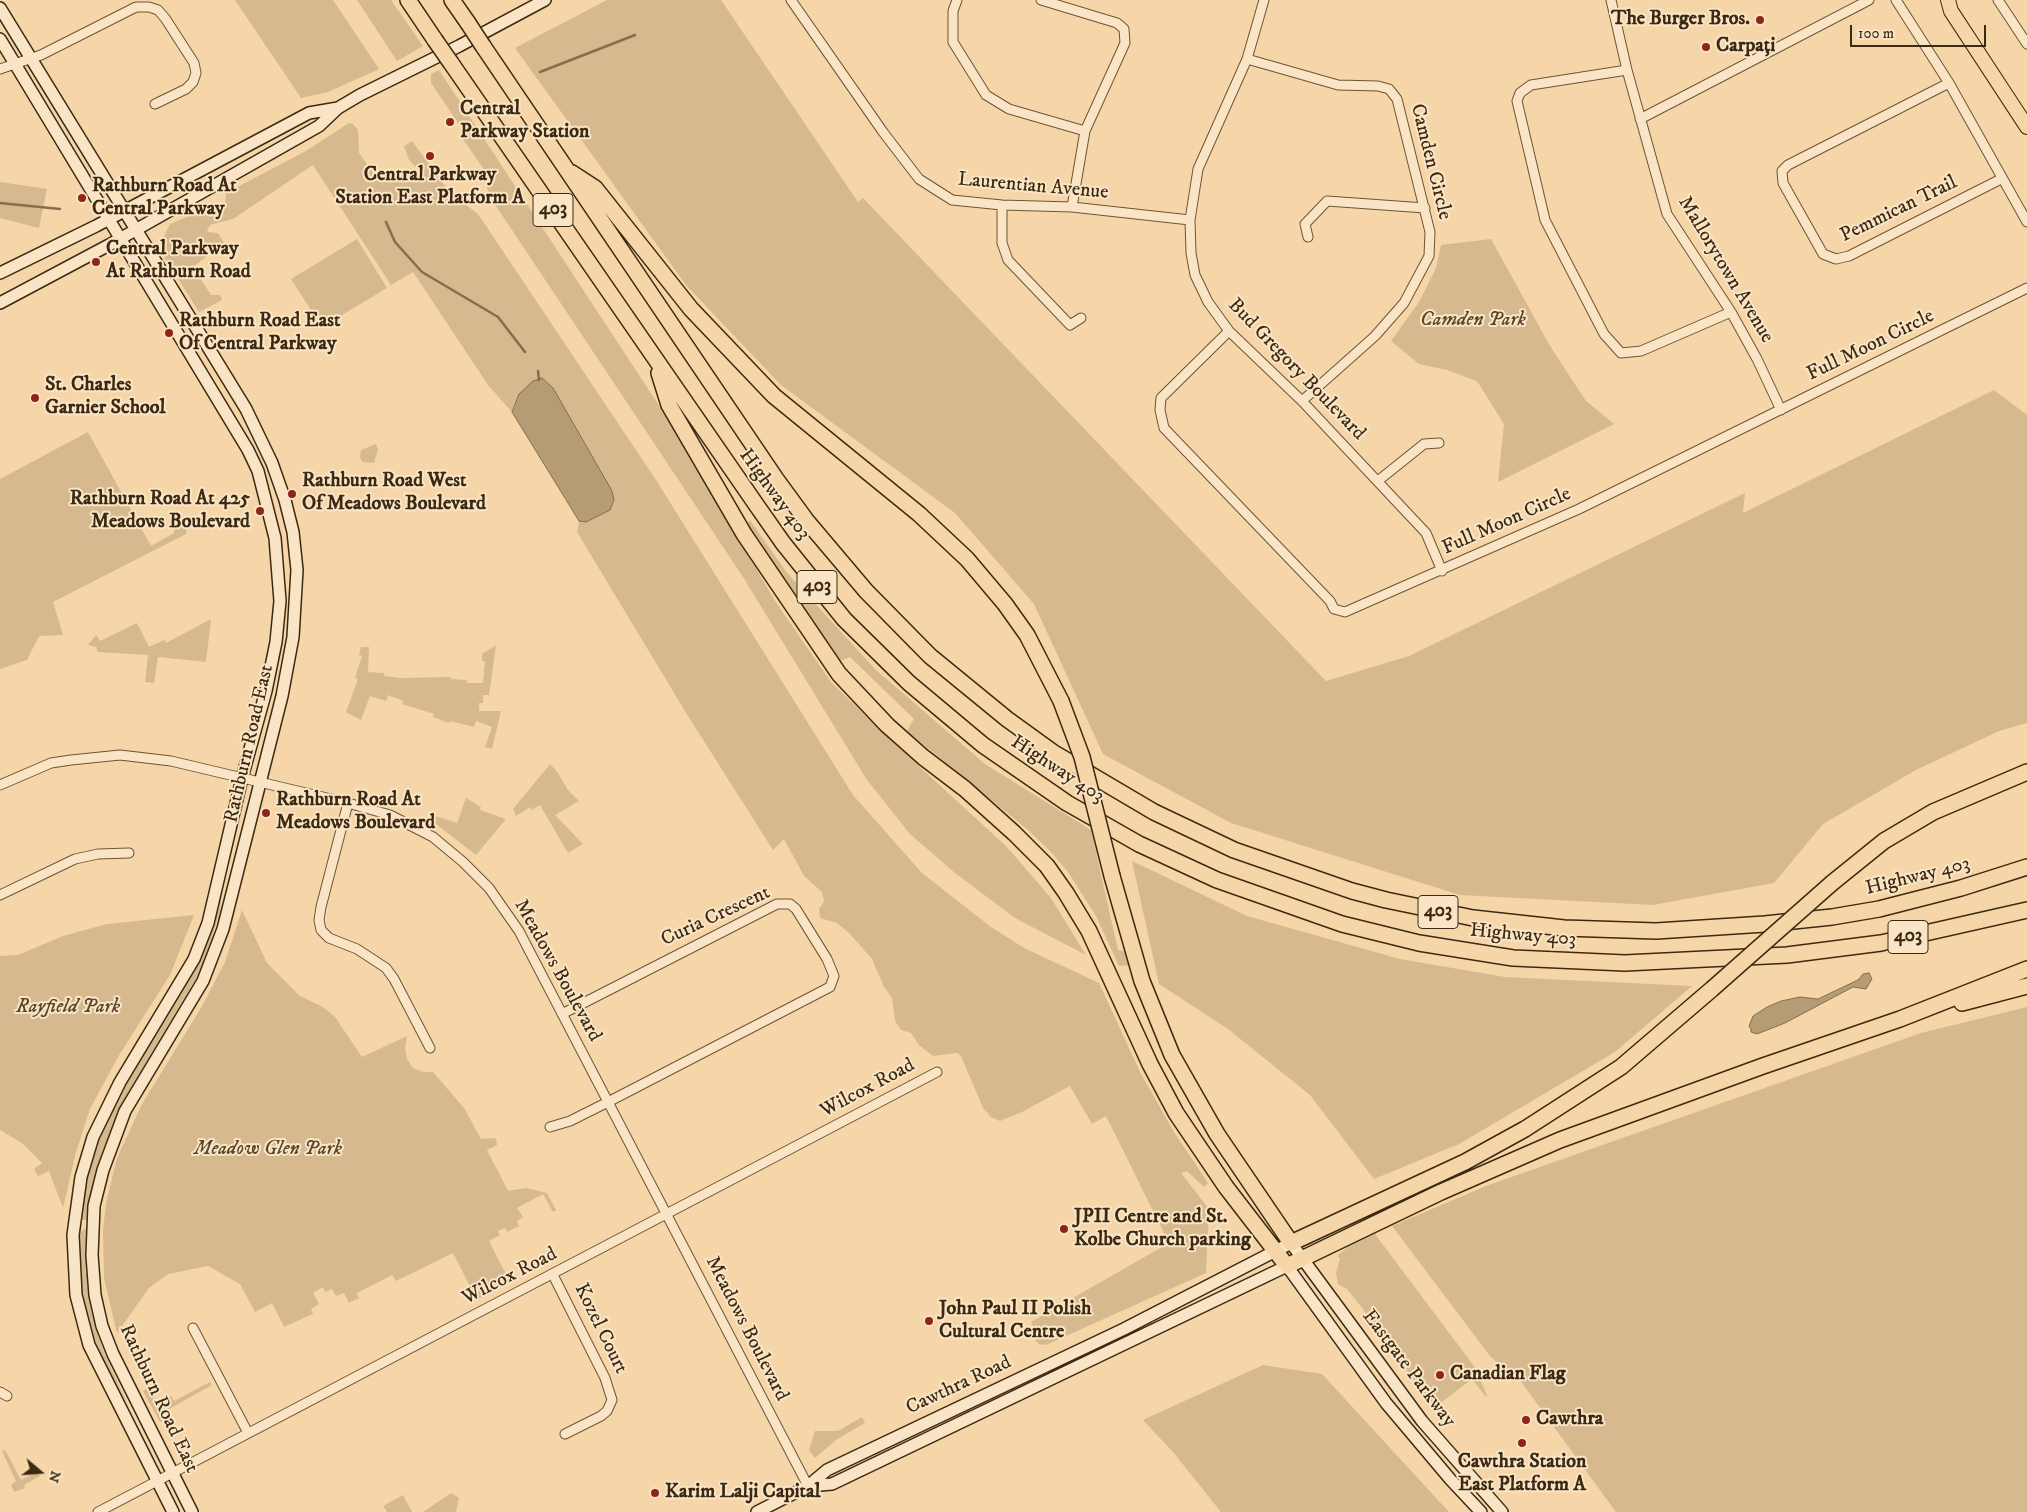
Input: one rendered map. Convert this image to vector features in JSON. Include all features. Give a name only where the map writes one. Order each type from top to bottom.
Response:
[{"type":"highway","name":"Highway 403","points":[[408,0],[754,503],[813,582],[844,619],[909,682],[983,744],[1067,803],[1139,844],[1217,880],[1298,910],[1379,934],[1466,951],[1559,961],[1625,963],[1787,955],[1880,943],[2027,910]]},
{"type":"highway","name":"Highway 403","points":[[452,0],[776,479],[827,546],[866,591],[930,656],[1007,720],[1086,773],[1192,831],[1277,867],[1386,900],[1501,922],[1611,930],[1697,929],[1832,917],[1879,909],[1943,893],[2027,868]]},
{"type":"highway","points":[[565,168],[595,188],[691,309],[774,396],[919,514],[967,559],[1005,604],[1027,635],[1045,666],[1061,700],[1082,758],[1112,876],[1142,980],[1172,1055],[1216,1134],[1291,1243],[1465,1162],[1525,1129],[1621,1068],[1832,883],[1884,841],[1933,812],[2027,772]]},
{"type":"highway","points":[[654,358],[669,405],[759,557],[839,674],[887,725],[923,757],[965,789],[1014,834],[1046,866],[1066,893],[1090,931],[1150,1064],[1176,1112],[1226,1187],[1287,1266],[1560,1140],[1763,1066],[1900,1019],[2027,969]]},
{"type":"highway","points":[[1965,797],[1973,785],[2027,762]]},
{"type":"highway","points":[[1900,1019],[2027,986]]},
{"type":"main road","points":[[1938,0],[1950,5],[2027,127]]},
{"type":"street","points":[[0,303],[121,238],[319,126],[338,108],[545,0]]},
{"type":"street","name":"Laurentian Avenue","points":[[792,0],[883,132],[919,179],[952,200],[1002,205],[1072,207],[1190,220]]},
{"type":"street","points":[[956,0],[953,11],[953,42],[986,95],[1009,109],[1085,131]]},
{"type":"street","points":[[1041,0],[1117,23],[1124,29],[1125,43],[1085,131],[1072,207]]},
{"type":"street","name":"Bud Gregory Boulevard","points":[[1264,0],[1247,59],[1198,169],[1190,220],[1191,253],[1196,275],[1208,302],[1229,331],[1302,401],[1379,480],[1426,532],[1442,571]]},
{"type":"street","name":"Mallorytown Avenue","points":[[1611,0],[1627,70],[1667,214],[1732,312],[1757,358],[1781,410]]},
{"type":"street","points":[[1640,119],[1869,0]]},
{"type":"street","points":[[1896,0],[1949,83],[2001,179],[2027,222]]},
{"type":"street","points":[[1998,0],[2027,44]]},
{"type":"street","points":[[0,69],[32,58],[136,7],[149,7],[158,10],[194,63],[196,73],[193,82],[186,89],[155,104]]},
{"type":"street","name":"Rathburn Road East","points":[[0,8],[246,409],[263,443],[285,500],[293,532],[297,570],[294,637],[282,696],[223,929],[213,958],[191,1002],[149,1068],[125,1111],[103,1170],[94,1206],[92,1224],[95,1295],[102,1326],[113,1354],[192,1512]]},
{"type":"street","name":"Rathburn Road East","points":[[0,39],[248,450],[258,471],[276,538],[280,601],[276,642],[266,691],[242,778],[208,923],[194,959],[120,1082],[106,1109],[85,1163],[73,1235],[76,1295],[89,1345],[173,1512]]},
{"type":"street","name":"Camden Circle","points":[[1247,59],[1338,84],[1378,86],[1389,89],[1397,99],[1430,232],[1429,256],[1404,303],[1375,336],[1302,401]]},
{"type":"street","points":[[1627,70],[1531,86],[1520,93],[1517,101],[1545,220],[1604,334],[1621,353],[1640,351],[1732,312]]},
{"type":"street","name":"Pemmican Trail","points":[[1949,83],[1788,165],[1782,171],[1783,182],[1823,254],[1836,259],[1848,256],[2001,179]]},
{"type":"street","points":[[0,273],[125,211],[309,113],[338,108]]},
{"type":"street","points":[[1308,237],[1306,224],[1327,201],[1425,208]]},
{"type":"street","points":[[1002,205],[1002,243],[1008,260],[1070,325],[1081,318]]},
{"type":"street","name":"Full Moon Circle","points":[[1229,331],[1161,398],[1160,410],[1164,428],[1330,601],[1334,609],[1345,612],[1580,509],[2027,288]]},
{"type":"street","points":[[1379,480],[1424,444],[1439,443]]},
{"type":"street","name":"Meadows Boulevard","points":[[0,785],[51,763],[120,755],[171,761],[348,802],[390,816],[433,837],[468,866],[488,888],[519,931],[808,1486]]},
{"type":"street","points":[[348,802],[321,907],[319,920],[321,930],[329,938],[357,949],[386,968],[394,979],[430,1048]]},
{"type":"street","points":[[0,895],[75,859],[98,854],[129,853]]},
{"type":"street","name":"Curia Crescent","points":[[550,1127],[570,1121],[608,1102],[830,987],[834,976],[827,959],[796,909],[785,903],[772,905],[562,1014]]},
{"type":"street","name":"Wilcox Road","points":[[98,1512],[938,1072]]},
{"type":"street","name":"Cawthra Road","points":[[757,1512],[808,1486],[827,1470],[1124,1329],[1274,1250],[1291,1243]]},
{"type":"street","name":"Eastgate Parkway","points":[[1291,1243],[1422,1421],[1502,1512]]},
{"type":"street","name":"Cawthra Road","points":[[808,1486],[832,1484],[1287,1266]]},
{"type":"street","name":"Eastgate Parkway","points":[[1287,1266],[1386,1403],[1450,1479],[1481,1512]]},
{"type":"street","name":"Kozel Court","points":[[553,1275],[605,1378],[612,1400],[607,1411],[601,1416],[565,1434]]},
{"type":"street","points":[[193,1328],[248,1433]]},
{"type":"green space","points":[[235,0],[333,0],[379,69],[328,92],[301,98]]},
{"type":"green space","points":[[357,0],[391,0],[423,46],[397,61]]},
{"type":"green space","points":[[607,0],[721,0],[858,202],[863,198],[1326,681],[1409,656],[1745,493],[1743,513],[1994,390],[2027,415],[2027,723],[1999,731],[1916,770],[1823,824],[1774,883],[1653,905],[1460,895],[1231,823],[1103,754],[1034,604],[955,513],[781,385],[686,285],[515,48]]},
{"type":"green space","points":[[439,70],[675,430],[775,601],[831,682],[887,737],[1006,846],[1051,898],[1086,955],[1015,918],[955,873],[910,834],[867,780],[743,577],[492,200],[481,174],[485,171],[463,139],[467,136],[431,83],[431,74]]},
{"type":"green space","points":[[349,123],[353,124],[358,130],[359,153],[376,177],[384,182],[392,181],[404,174],[408,177],[418,169],[409,160],[404,146],[412,141],[451,194],[478,214],[656,480],[853,795],[922,873],[991,927],[1024,948],[1099,983],[1140,1072],[1174,1132],[1208,1183],[1204,1187],[1187,1171],[1181,1173],[1209,1209],[1206,1273],[1046,1345],[1039,1344],[1035,1340],[1037,1334],[1031,1322],[1169,1243],[1106,1116],[1092,1124],[1070,1086],[1022,1112],[1000,1121],[991,1117],[983,1108],[961,1056],[957,1053],[933,1056],[919,1045],[911,1033],[901,1030],[895,1021],[892,998],[884,987],[872,959],[849,933],[837,923],[820,918],[819,909],[824,902],[822,892],[804,876],[784,839],[773,850],[688,716],[577,532],[579,521],[586,522],[553,388],[545,381],[514,404],[512,412],[488,385],[413,272],[391,285],[313,165],[233,219],[210,225],[207,232],[218,233],[224,243],[193,267],[211,295],[220,295],[222,300],[199,312],[163,255],[164,236],[170,224],[198,212],[225,205],[226,193],[306,151]]},
{"type":"green space","points":[[0,182],[47,189],[39,228],[0,218]]},
{"type":"green space","points":[[357,239],[387,288],[322,327],[291,279]]},
{"type":"green space","name":"Camden Park","points":[[1491,239],[1550,346],[1586,401],[1614,424],[1498,482],[1504,424],[1477,381],[1447,370],[1419,364],[1391,341],[1419,302],[1436,268],[1441,245]]},
{"type":"green space","points":[[88,432],[151,546],[174,533],[174,526],[187,528],[186,534],[53,602],[63,635],[39,636],[27,660],[0,669],[0,479]]},
{"type":"green space","points":[[376,444],[378,449],[374,463],[362,462],[360,457],[361,450]]},
{"type":"green space","points":[[750,520],[787,573],[876,670],[985,764],[1091,830],[1118,950],[1127,952],[1130,965],[1119,966],[1096,916],[1068,872],[1052,853],[1028,830],[907,731],[914,719],[850,657],[840,661],[809,620],[747,524]]},
{"type":"green space","points":[[211,619],[206,662],[158,657],[154,683],[145,682],[148,655],[98,652],[96,647],[88,645],[96,635],[100,641],[137,623],[149,647],[164,640],[166,643]]},
{"type":"green space","points":[[496,645],[489,695],[483,695],[483,703],[479,703],[479,711],[501,711],[492,749],[485,747],[492,727],[476,721],[474,727],[450,721],[449,723],[433,717],[434,714],[402,704],[403,701],[388,695],[386,701],[370,696],[361,720],[346,712],[358,679],[355,678],[362,656],[359,655],[361,647],[369,647],[368,672],[384,673],[384,676],[400,678],[451,677],[451,679],[467,680],[467,683],[483,683],[485,661],[482,661],[482,654]]},
{"type":"green space","points":[[550,764],[568,790],[579,801],[555,815],[583,844],[568,853],[540,805],[532,810],[530,807],[516,816],[513,809]]},
{"type":"green space","points":[[466,798],[481,807],[480,810],[506,819],[476,855],[432,821],[433,815],[457,823]]},
{"type":"green space","points":[[1132,861],[1247,916],[1400,959],[1505,977],[1692,986],[1615,1052],[1459,1144],[1374,1179],[1310,1095],[1228,1029],[1159,984]]},
{"type":"green space","points":[[223,883],[220,912],[202,968],[123,1101],[102,1152],[93,1181],[88,1220],[79,1220],[84,1190],[100,1133],[116,1099],[187,979]]},
{"type":"green space","name":"Meadow Glen Park","points":[[242,910],[267,963],[300,996],[323,1007],[335,1017],[362,1057],[407,1036],[405,1048],[407,1059],[413,1068],[424,1072],[433,1072],[464,1108],[481,1139],[496,1138],[497,1145],[487,1150],[508,1191],[526,1188],[547,1193],[556,1210],[553,1212],[543,1194],[517,1208],[523,1217],[517,1221],[519,1226],[507,1232],[505,1228],[498,1231],[500,1235],[489,1241],[510,1282],[477,1300],[453,1253],[396,1281],[392,1275],[357,1293],[359,1298],[349,1303],[344,1293],[336,1296],[332,1289],[325,1292],[323,1287],[313,1293],[319,1304],[311,1309],[313,1314],[284,1327],[272,1303],[255,1312],[240,1284],[208,1266],[168,1274],[149,1288],[117,1333],[104,1278],[103,1230],[106,1203],[117,1158],[142,1104],[201,1008],[225,962]]},
{"type":"green space","name":"Rayfield Park","points":[[194,915],[170,975],[118,1057],[90,1109],[76,1152],[63,1208],[49,1171],[38,1176],[34,1169],[42,1163],[22,1143],[0,1130],[0,956],[18,955],[63,936],[107,924]]},
{"type":"green space","points":[[2027,1007],[2027,1512],[1616,1512],[1514,1372],[1510,1375],[1490,1356],[1392,1226],[1486,1186],[1921,1033]]},
{"type":"green space","points":[[86,1228],[86,1267],[95,1326],[103,1350],[127,1403],[99,1352],[90,1329],[82,1297],[78,1267],[78,1234]]},
{"type":"green space","points":[[1375,1234],[1474,1366],[1487,1395],[1486,1397],[1472,1379],[1438,1405],[1430,1404],[1370,1318],[1347,1289],[1338,1284],[1336,1273],[1340,1258],[1337,1256],[1348,1247]]},
{"type":"green space","points":[[1263,1365],[1322,1374],[1449,1512],[1221,1512],[1173,1452],[1143,1420]]},
{"type":"green space","points":[[210,1382],[212,1385],[162,1413],[165,1420],[160,1422],[143,1391],[149,1388],[160,1408],[162,1407],[160,1402],[171,1396],[174,1401]]},
{"type":"green space","points":[[862,1417],[865,1423],[836,1440],[815,1458],[809,1450],[815,1431],[838,1431]]},
{"type":"green space","points":[[5,1450],[21,1480],[38,1472],[40,1476],[24,1485],[25,1488],[14,1492],[11,1485],[16,1481],[2,1451]]},
{"type":"green space","points":[[451,1493],[459,1498],[456,1512],[423,1512]]},
{"type":"green space","points":[[403,1495],[412,1512],[387,1512],[383,1506]]},
{"type":"shaded area","points":[[542,378],[553,388],[612,491],[614,500],[610,510],[586,522],[579,521],[512,412],[519,394],[533,381]]},
{"type":"shaded area","points":[[1869,973],[1872,979],[1866,989],[1853,987],[1785,1023],[1757,1034],[1751,1032],[1749,1026],[1753,1016],[1767,1007],[1781,1001],[1800,997],[1818,999],[1858,980],[1863,974]]},
{"type":"waterway","points":[[540,72],[635,35]]},
{"type":"waterway","points":[[0,203],[60,209]]},
{"type":"waterway","points":[[386,222],[395,242],[422,272],[498,317],[525,352]]},
{"type":"waterway","points":[[538,371],[539,380]]},
{"type":"place","name":"The Burger Bros.","points":[[1760,20]]},
{"type":"place","name":"Carpați","points":[[1706,47]]},
{"type":"place","name":"Central Parkway Station","points":[[450,122]]},
{"type":"place","name":"Central Parkway Station East Platform A","points":[[430,156]]},
{"type":"place","name":"Rathburn Road At Central Parkway","points":[[82,198]]},
{"type":"place","name":"Central Parkway At Rathburn Road","points":[[96,262]]},
{"type":"place","name":"Rathburn Road East Of Central Parkway","points":[[169,333]]},
{"type":"place","name":"St. Charles Garnier School","points":[[35,398]]},
{"type":"place","name":"Rathburn Road West Of Meadows Boulevard","points":[[292,494]]},
{"type":"place","name":"Rathburn Road At 425 Meadows Boulevard","points":[[260,511]]},
{"type":"place","name":"Rathburn Road At Meadows Boulevard","points":[[266,813]]},
{"type":"place","name":"JPII Centre and St. Kolbe Church parking","points":[[1064,1229]]},
{"type":"place","name":"John Paul II Polish Cultural Centre","points":[[929,1321]]},
{"type":"place","name":"Canadian Flag","points":[[1440,1375]]},
{"type":"place","name":"Cawthra","points":[[1526,1420]]},
{"type":"place","name":"Cawthra Station East Platform A","points":[[1522,1443]]},
{"type":"place","name":"Karim Lalji Capital","points":[[655,1493]]}]
